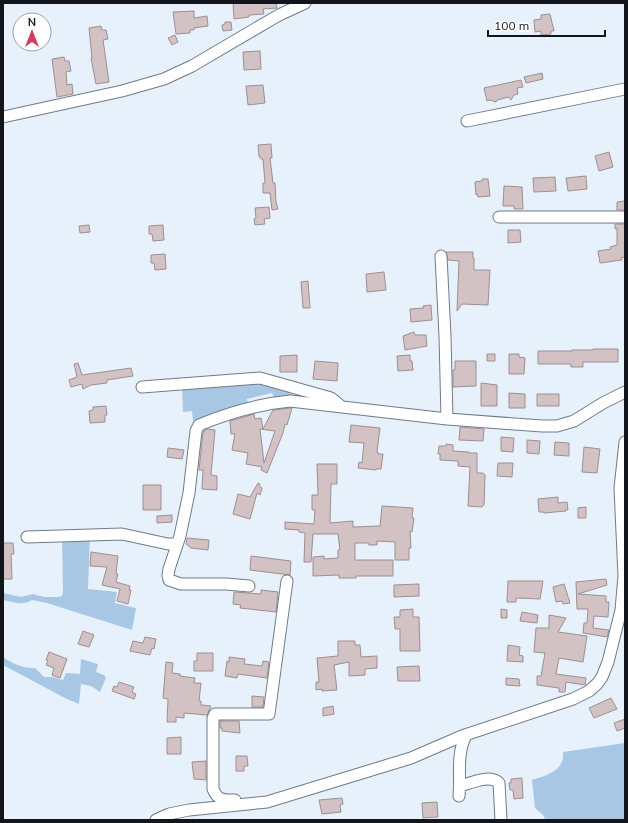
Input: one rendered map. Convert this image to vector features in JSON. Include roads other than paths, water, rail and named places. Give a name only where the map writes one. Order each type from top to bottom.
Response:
[{"type":"street","points":[[3,117],[122,91],[164,80],[192,66],[279,15],[305,3]]},
{"type":"street","points":[[467,121],[625,89]]},
{"type":"street","points":[[499,217],[625,217]]},
{"type":"street","points":[[441,256],[447,419]]},
{"type":"street","points":[[142,387],[260,378],[331,398],[344,408]]},
{"type":"street","points":[[249,586],[226,584],[181,584],[169,580],[169,569],[176,552],[190,493],[196,431],[199,425],[216,418],[270,403],[296,402],[447,419],[557,426],[574,421],[603,403],[625,392]]},
{"type":"street","points":[[156,820],[169,814],[189,810],[267,802],[411,758],[466,735],[573,699],[589,691],[602,677],[608,662],[621,610],[624,589],[620,488],[625,442]]},
{"type":"street","points":[[27,537],[122,534],[168,544],[177,544]]},
{"type":"street","points":[[267,802],[262,798],[225,800],[215,796],[213,789],[213,718],[215,714],[269,714],[287,581]]},
{"type":"street","points":[[466,735],[459,754],[460,791],[488,779],[492,778],[496,780],[499,783],[501,820]]}]
